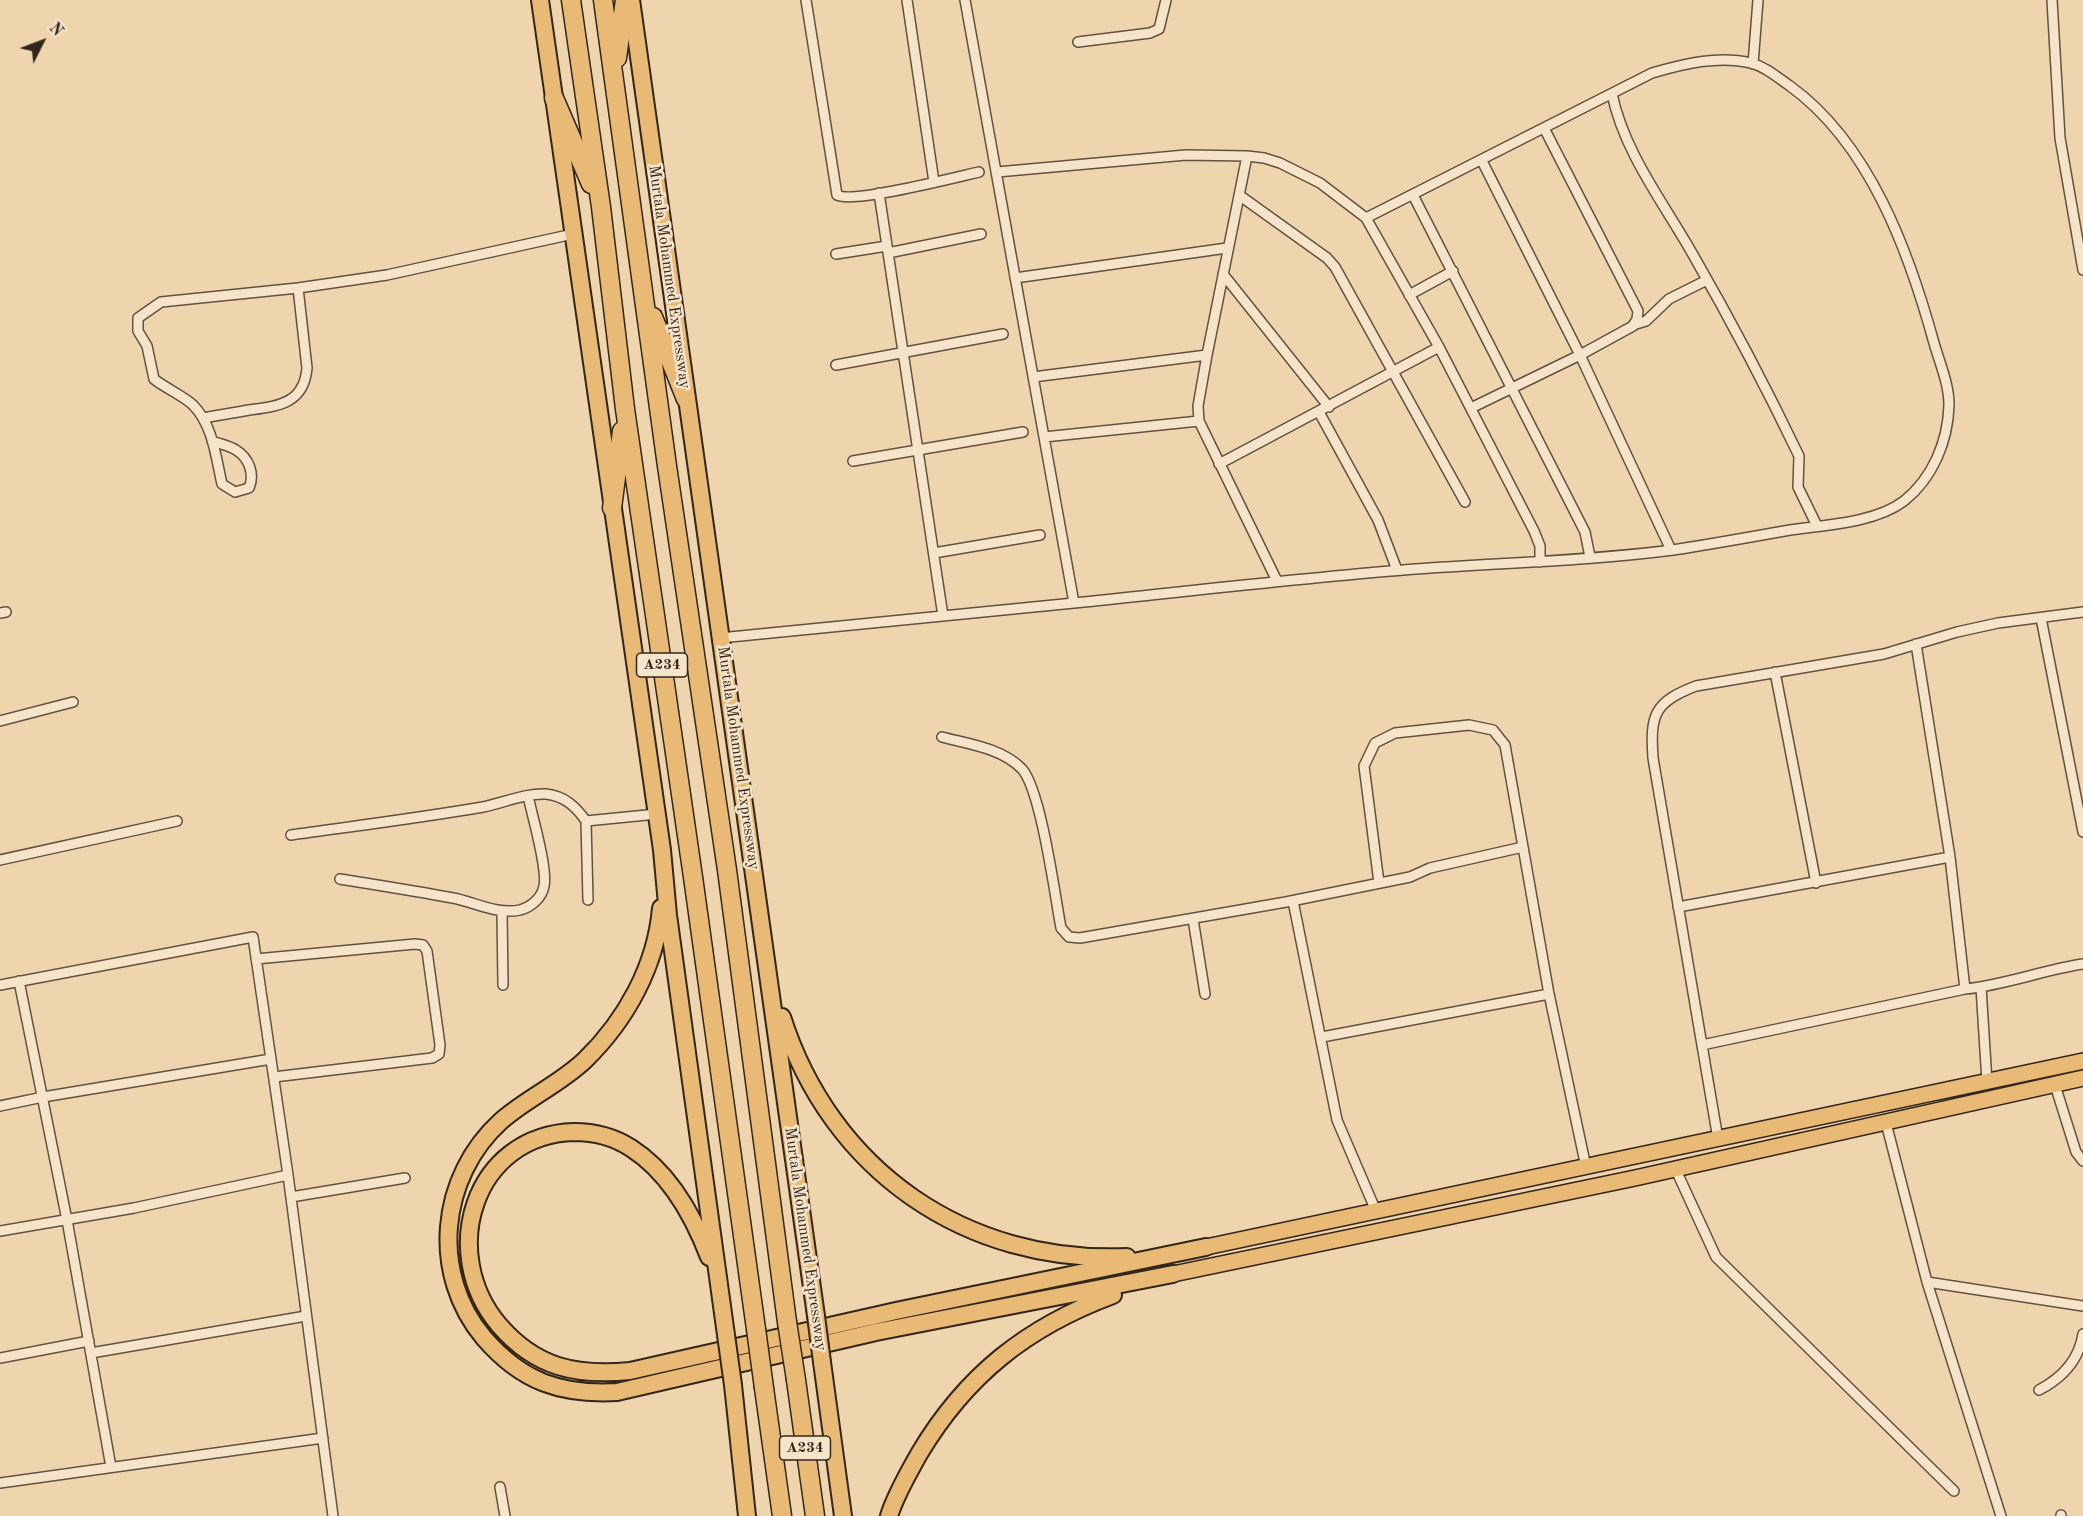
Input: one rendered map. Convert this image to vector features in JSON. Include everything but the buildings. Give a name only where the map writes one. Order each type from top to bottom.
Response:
[{"type":"highway","points":[[540,0],[662,850],[668,915],[733,1385],[747,1516]]},
{"type":"highway","name":"A234","points":[[571,0],[601,207],[625,409],[782,1516]]},
{"type":"highway","name":"Murtala Mohammed Expressway","points":[[603,0],[642,288],[727,870],[815,1516]]},
{"type":"highway","points":[[614,80],[625,0]]},
{"type":"highway","name":"Murtala Mohammed Expressway","points":[[631,0],[843,1516]]},
{"type":"highway","points":[[554,98],[601,207]]},
{"type":"highway","points":[[642,288],[686,399]]},
{"type":"highway","points":[[612,508],[625,409]]},
{"type":"highway","points":[[662,850],[663,893],[660,921],[648,964],[634,997],[620,1018],[585,1060],[565,1077],[502,1120],[486,1135],[463,1172],[455,1196],[447,1241],[448,1262],[454,1285],[463,1307],[477,1329],[492,1347],[513,1366],[539,1381],[563,1390],[589,1394],[617,1392],[876,1332],[1173,1274]]},
{"type":"highway","points":[[768,967],[795,1052],[829,1114],[849,1141],[870,1162],[898,1187],[925,1206],[975,1233],[1043,1251],[1116,1257],[1152,1256],[1206,1247]]},
{"type":"highway","points":[[721,1296],[713,1266],[702,1239],[673,1187],[643,1156],[611,1138],[594,1134],[562,1133],[526,1145],[508,1156],[495,1169],[476,1200],[470,1218],[468,1254],[471,1272],[485,1305],[508,1335],[523,1348],[557,1366],[589,1373],[630,1371],[896,1311],[1206,1247]]},
{"type":"highway","points":[[889,1516],[906,1478],[948,1412],[974,1382],[1003,1355],[1062,1316],[1173,1274]]},
{"type":"main road","points":[[1206,1247],[2083,1061]]},
{"type":"main road","points":[[1173,1274],[1675,1168],[2083,1078]]},
{"type":"street","points":[[806,0],[836,190],[841,197],[879,193],[979,172]]},
{"type":"street","points":[[907,0],[934,182]]},
{"type":"street","points":[[965,0],[1074,603]]},
{"type":"street","points":[[1078,42],[1150,33],[1160,29],[1166,0]]},
{"type":"street","points":[[1753,64],[1758,0]]},
{"type":"street","points":[[2052,0],[2060,138],[2083,270]]},
{"type":"street","points":[[720,638],[1277,581],[1671,550],[1870,517],[1903,501],[1917,488],[1942,448],[1948,414],[1948,392],[1919,287],[1898,234],[1870,180],[1840,135],[1801,95],[1770,72],[1753,64],[1716,60],[1652,73],[1366,218]]},
{"type":"street","points":[[1612,94],[1625,139],[1707,280],[1799,456],[1798,487],[1817,526]]},
{"type":"street","points":[[1544,128],[1638,311],[1633,326]]},
{"type":"street","points":[[997,172],[1186,154],[1247,156],[1264,158],[1301,172],[1320,183],[1366,218],[1439,347],[1534,531],[1539,546],[1540,562]]},
{"type":"street","points":[[1247,156],[1207,355],[1198,406],[1199,421],[1277,581]]},
{"type":"street","points":[[1482,161],[1580,355],[1671,550]]},
{"type":"street","points":[[879,193],[943,616]]},
{"type":"street","points":[[1239,195],[1327,258],[1335,267],[1465,501]]},
{"type":"street","points":[[1413,195],[1585,532],[1590,557]]},
{"type":"street","points":[[212,441],[236,450],[250,466],[253,480],[249,488],[236,492],[222,484],[212,441],[203,418],[192,404],[154,379],[147,346],[138,331],[138,318],[161,302],[298,288],[387,274],[573,234]]},
{"type":"street","points":[[836,254],[888,250],[981,234]]},
{"type":"street","points":[[1015,278],[1227,248]]},
{"type":"street","points":[[1410,295],[1453,271]]},
{"type":"street","points":[[1223,274],[1329,407]]},
{"type":"street","points":[[1471,408],[1646,321],[1669,299],[1707,280]]},
{"type":"street","points":[[203,418],[278,406],[295,396],[300,390],[307,375],[307,369],[298,288]]},
{"type":"street","points":[[836,365],[1004,334]]},
{"type":"street","points":[[1219,464],[1439,347]]},
{"type":"street","points":[[1033,377],[1207,355]]},
{"type":"street","points":[[1319,412],[1378,520],[1397,570]]},
{"type":"street","points":[[1044,437],[1199,421]]},
{"type":"street","points":[[853,461],[1023,432]]},
{"type":"street","points":[[934,553],[1040,534]]},
{"type":"street","points":[[1718,1139],[1653,758],[1651,730],[1654,715],[1663,704],[1679,693],[1696,686],[1884,654],[1968,630],[2083,612]]},
{"type":"street","points":[[2041,618],[2081,809],[2083,832]]},
{"type":"street","points":[[1916,644],[1950,857],[1965,989]]},
{"type":"street","points":[[1775,672],[1816,883]]},
{"type":"street","points":[[0,721],[73,702]]},
{"type":"street","points":[[1379,883],[1364,766],[1375,743],[1395,733],[1469,725],[1493,730],[1505,745],[1549,994],[1586,1167]]},
{"type":"street","points":[[942,736],[993,751],[1021,768],[1028,777],[1041,824],[1061,928],[1069,937],[1080,938],[1293,901],[1410,877],[1430,868],[1522,847]]},
{"type":"street","points":[[291,835],[485,806],[546,794],[561,798],[574,806],[586,821],[588,900]]},
{"type":"street","points":[[340,879],[456,899],[502,911],[519,910],[534,903],[541,895],[545,884],[528,796]]},
{"type":"street","points":[[586,821],[657,814]]},
{"type":"street","points":[[0,860],[177,821]]},
{"type":"street","points":[[1678,907],[1950,857]]},
{"type":"street","points":[[1293,901],[1337,1120],[1376,1211]]},
{"type":"street","points":[[502,911],[503,985]]},
{"type":"street","points":[[1193,919],[1205,994]]},
{"type":"street","points":[[0,985],[253,937],[291,1197],[333,1516]]},
{"type":"street","points":[[256,959],[415,945],[423,945],[427,951],[440,1045],[439,1054],[432,1058],[274,1077]]},
{"type":"street","points":[[1702,1045],[1981,987],[2054,968],[2083,964]]},
{"type":"street","points":[[19,981],[67,1220],[111,1467]]},
{"type":"street","points":[[1981,987],[1987,1082]]},
{"type":"street","points":[[1322,1037],[1549,994]]},
{"type":"street","points":[[0,1106],[271,1059]]},
{"type":"street","points":[[2055,1085],[2076,1152],[2083,1161]]},
{"type":"street","points":[[1886,1122],[1927,1282],[2001,1516]]},
{"type":"street","points":[[1675,1168],[1716,1257],[1954,1491]]},
{"type":"street","points":[[0,1231],[134,1208],[288,1176]]},
{"type":"street","points":[[291,1197],[405,1178]]},
{"type":"street","points":[[1927,1282],[2083,1305]]},
{"type":"street","points":[[91,1353],[306,1316]]},
{"type":"street","points":[[2039,1390],[2052,1383],[2072,1363],[2083,1334]]},
{"type":"street","points":[[0,1358],[88,1341]]},
{"type":"street","points":[[0,1483],[323,1438]]},
{"type":"street","points":[[500,1486],[505,1516]]}]
